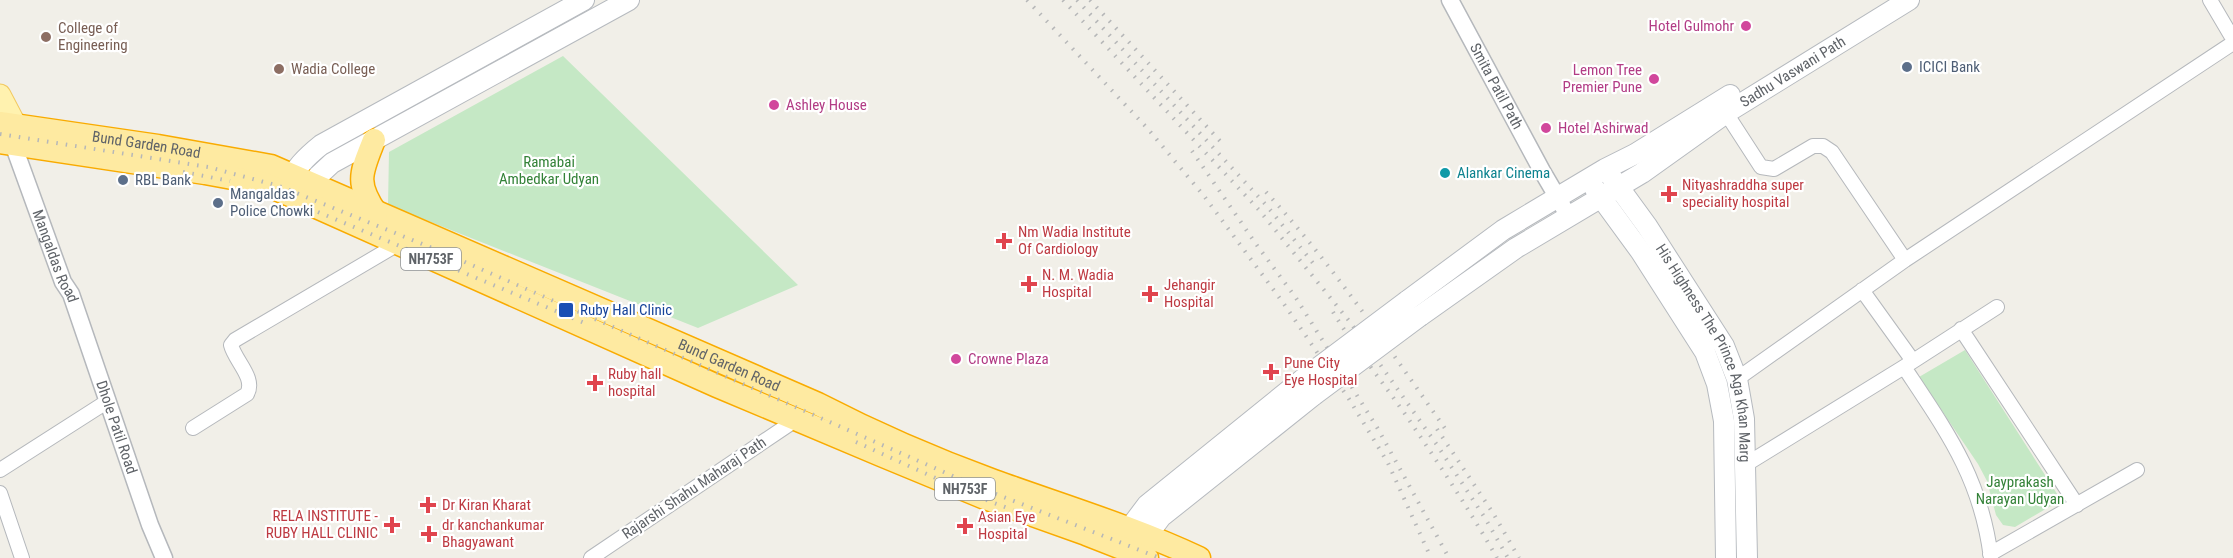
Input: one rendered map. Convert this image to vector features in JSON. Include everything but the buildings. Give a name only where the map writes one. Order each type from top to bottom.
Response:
[{"type":"highway","name":"Bund Garden Road","points":[[8,132],[265,184],[288,184],[797,419],[985,498],[1135,547]]},
{"type":"highway","points":[[374,140],[363,168],[362,181],[365,196],[376,213]]},
{"type":"highway","name":"Bund Garden Road","points":[[312,194],[376,213],[401,235],[818,404],[888,437],[992,480],[1135,547]]},
{"type":"highway","name":"NH753F","points":[[1135,547],[1199,558]]},
{"type":"main road","points":[[288,184],[303,160],[321,145],[584,0]]},
{"type":"main road","points":[[312,194],[318,176],[332,163],[629,0]]},
{"type":"main road","points":[[1135,547],[1147,505],[1303,379],[1503,230],[1587,179],[1635,154],[1884,0]]},
{"type":"main road","name":"Sadhu Vaswani Path","points":[[1135,547],[1161,517],[1314,395],[1419,316],[1516,248],[1618,188],[1726,113],[1909,0]]},
{"type":"main road","name":"Mangaldas Road","points":[[0,95],[8,132]]},
{"type":"main road","name":"His Highness The Prince Aga Khan Marg","points":[[1605,169],[1647,226],[1724,346],[1737,379],[1744,419],[1747,558]]},
{"type":"main road","name":"His Highness The Prince Aga Khan Marg","points":[[1587,179],[1641,252],[1705,352],[1717,384],[1724,421],[1726,558]]},
{"type":"street","name":"Smita Patil Path","points":[[1450,0],[1569,217]]},
{"type":"street","points":[[2210,0],[2233,39]]},
{"type":"street","points":[[1737,379],[1905,260],[2233,44]]},
{"type":"street","points":[[1726,113],[1761,167],[1774,169],[1813,146],[1823,146],[1832,152],[1905,260]]},
{"type":"street","name":"Mangaldas Road","points":[[8,132],[73,278],[71,294]]},
{"type":"street","points":[[193,428],[247,394],[250,388],[250,381],[232,351],[231,345],[235,340],[401,235]]},
{"type":"street","points":[[1862,290],[1909,364],[1971,477],[1980,502],[1990,556],[2137,470]]},
{"type":"street","name":"Dhole Patil Road","points":[[71,294],[150,525],[164,558]]},
{"type":"street","points":[[1745,465],[1997,307]]},
{"type":"street","points":[[1961,329],[2077,505]]},
{"type":"street","points":[[0,470],[108,400]]},
{"type":"street","name":"Rajarshi Shahu Maharaj Path","points":[[591,558],[797,419]]},
{"type":"street","points":[[0,493],[22,558]]},
{"type":"green space","name":"Ramabai Ambedkar Udyan","points":[[563,56],[798,285],[698,328],[388,205],[389,152]]},
{"type":"green space","name":"Jayprakash Narayan Udyan","points":[[1965,350],[2061,500],[2015,527],[2003,525],[1996,515],[1987,481],[1978,464],[1919,377]]},
{"type":"railway","points":[[1027,0],[1148,129],[1204,196],[1284,304],[1349,399],[1388,463],[1431,558]]},
{"type":"railway","points":[[1063,0],[1259,210],[1350,322],[1437,445],[1485,518],[1508,558]]},
{"type":"railway","points":[[1077,0],[1267,206],[1317,268]]},
{"type":"railway","points":[[1090,0],[1220,141]]},
{"type":"railway","points":[[0,134],[208,167],[279,186],[442,252],[978,487],[1160,558]]},
{"type":"railway","points":[[1192,151],[1296,298],[1378,429],[1449,558]]},
{"type":"railway","points":[[183,172],[230,181]]},
{"type":"railway","points":[[1266,192],[1338,279],[1449,434]]},
{"type":"railway","points":[[318,212],[587,324]]},
{"type":"railway","points":[[1333,312],[1429,449],[1497,558]]},
{"type":"railway","points":[[1437,429],[1493,513],[1519,558]]},
{"type":"railway","points":[[856,442],[973,495],[1013,510]]},
{"type":"place","name":"Hotel Gulmohr","points":[[1746,26]]},
{"type":"place","name":"College of Engineering","points":[[46,37]]},
{"type":"place","name":"ICICI Bank","points":[[1907,67]]},
{"type":"place","name":"Wadia College","points":[[279,69]]},
{"type":"place","name":"Lemon Tree Premier Pune","points":[[1654,79]]},
{"type":"place","name":"Ashley House","points":[[774,105]]},
{"type":"place","name":"Hotel Ashirwad","points":[[1546,128]]},
{"type":"place","name":"Alankar Cinema","points":[[1445,173]]},
{"type":"place","name":"RBL Bank","points":[[123,180]]},
{"type":"place","name":"Nityashraddha super speciality hospital","points":[[1669,194]]},
{"type":"place","name":"Mangaldas Police Chowki","points":[[218,203]]},
{"type":"place","name":"Nm Wadia Institute Of Cardiology","points":[[1004,241]]},
{"type":"place","name":"N. M. Wadia Hospital","points":[[1029,284]]},
{"type":"place","name":"Jehangir Hospital","points":[[1150,294]]},
{"type":"place","name":"Ruby Hall Clinic","points":[[566,310]]},
{"type":"place","name":"Crowne Plaza","points":[[956,359]]},
{"type":"place","name":"Pune City Eye Hospital","points":[[1271,372]]},
{"type":"place","name":"Ruby hall hospital","points":[[595,383]]},
{"type":"place","name":"Dr Kiran Kharat","points":[[428,505]]},
{"type":"place","name":"RELA INSTITUTE - RUBY HALL CLINIC","points":[[392,525]]},
{"type":"place","name":"Asian Eye Hospital","points":[[965,526]]},
{"type":"place","name":"dr kanchankumar Bhagyawant","points":[[429,534]]}]
